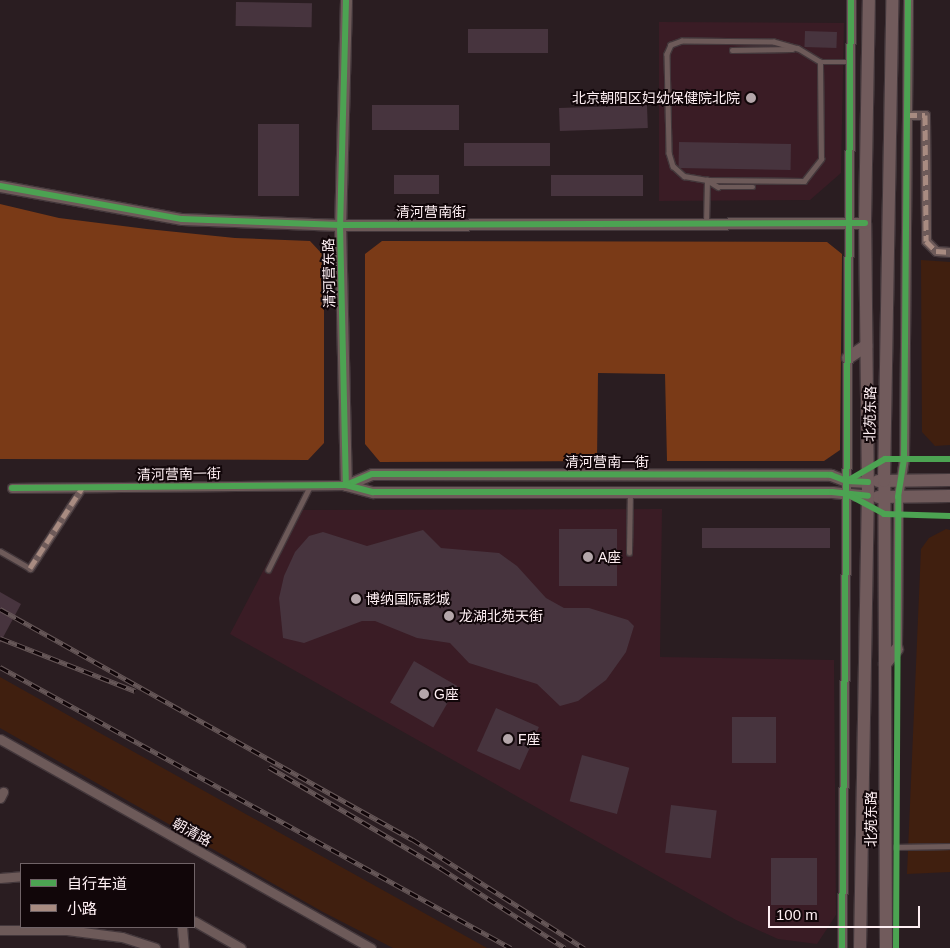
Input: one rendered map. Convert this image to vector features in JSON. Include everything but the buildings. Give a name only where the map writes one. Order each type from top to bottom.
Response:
[{"type":"main road","name":"北苑东路","points":[[860,948],[868,496],[865,223],[869,0]]},
{"type":"main road","name":"北苑东路","points":[[886,948],[884,481],[892,0]]},
{"type":"main road","points":[[848,358],[866,346]]},
{"type":"main road","points":[[868,482],[950,480]]},
{"type":"main road","points":[[868,496],[950,496]]},
{"type":"main road","points":[[885,664],[897,649]]},
{"type":"street","name":"清河营东路","points":[[346,0],[340,225],[346,485]]},
{"type":"street","points":[[842,948],[851,0]]},
{"type":"street","points":[[897,649],[898,497],[904,459],[908,0]]},
{"type":"street","points":[[907,115],[925,115],[926,242],[936,251],[950,252]]},
{"type":"street","name":"清河营南街","points":[[0,186],[182,219],[340,225],[865,223]]},
{"type":"street","name":"清河营南一街","points":[[346,485],[372,474],[831,475],[847,481],[868,482]]},
{"type":"street","name":"清河营南一街","points":[[12,488],[346,485],[373,492],[630,492],[847,494],[868,496]]},
{"type":"street","points":[[30,568],[82,488]]},
{"type":"street","name":"朝清路","points":[[0,740],[371,948]]},
{"type":"street","points":[[0,878],[20,876]]},
{"type":"street","points":[[195,922],[241,948]]},
{"type":"street","points":[[182,928],[184,948]]},
{"type":"street","points":[[0,930],[67,930],[122,937],[155,948]]},
{"type":"lane","points":[[820,62],[821,160],[804,181],[707,180],[684,176],[673,166],[669,153],[667,54],[671,45],[682,41],[774,42],[798,49],[820,62],[851,62]]},
{"type":"lane","points":[[732,50],[798,49]]},
{"type":"lane","points":[[707,180],[718,187],[753,187]]},
{"type":"lane","points":[[706,224],[707,180]]},
{"type":"lane","points":[[268,570],[310,485]]},
{"type":"lane","points":[[629,553],[630,492]]},
{"type":"lane","points":[[0,551],[30,568]]},
{"type":"lane","points":[[896,848],[950,846]]},
{"type":"shaded area","name":"北京朝阳区妇幼保健院北院","points":[[659,22],[844,23],[841,173],[810,200],[659,201]]},
{"type":"shaded area","points":[[0,204],[59,218],[147,229],[235,238],[310,241],[324,256],[324,443],[308,460],[0,459]]},
{"type":"shaded area","points":[[382,241],[827,242],[842,254],[840,450],[824,461],[667,461],[665,374],[598,373],[597,461],[380,462],[365,444],[365,254]]},
{"type":"shaded area","points":[[921,260],[950,262],[950,445],[935,446],[922,432]]},
{"type":"shaded area","points":[[662,509],[660,657],[834,660],[836,915],[817,944],[778,939],[736,920],[230,634],[295,510]]},
{"type":"shaded area","points":[[946,529],[950,530],[950,872],[907,874],[921,549],[929,538]]},
{"type":"shaded area","points":[[0,677],[487,948],[393,948],[323,912],[0,728]]},
{"type":"railway","points":[[0,609],[412,839],[584,948]]},
{"type":"railway","points":[[0,638],[135,691]]},
{"type":"railway","points":[[0,667],[511,948]]},
{"type":"railway","points":[[269,767],[442,869],[565,948]]},
{"type":"marked path","points":[[907,115],[925,115],[926,241],[936,251],[950,252]]},
{"type":"marked path","points":[[30,568],[82,488]]},
{"type":"cycle path","points":[[346,0],[340,225],[346,485]]},
{"type":"cycle path","points":[[842,948],[851,0]]},
{"type":"cycle path","points":[[896,948],[898,497],[904,459],[908,0]]},
{"type":"cycle path","points":[[0,186],[182,219],[340,225],[865,223]]},
{"type":"cycle path","points":[[847,481],[885,459],[950,459]]},
{"type":"cycle path","points":[[346,485],[372,474],[831,475],[847,481],[868,482]]},
{"type":"cycle path","points":[[12,488],[346,485],[373,492],[832,492],[868,496]]},
{"type":"cycle path","points":[[849,495],[884,514],[950,516]]},
{"type":"place","name":"北京朝阳区妇幼保健院北院","points":[[751,98]]},
{"type":"place","name":"A座","points":[[588,557]]},
{"type":"place","name":"博纳国际影城","points":[[356,599]]},
{"type":"place","name":"龙湖北苑天街","points":[[449,616]]},
{"type":"place","name":"G座","points":[[424,694]]},
{"type":"place","name":"F座","points":[[508,739]]}]
